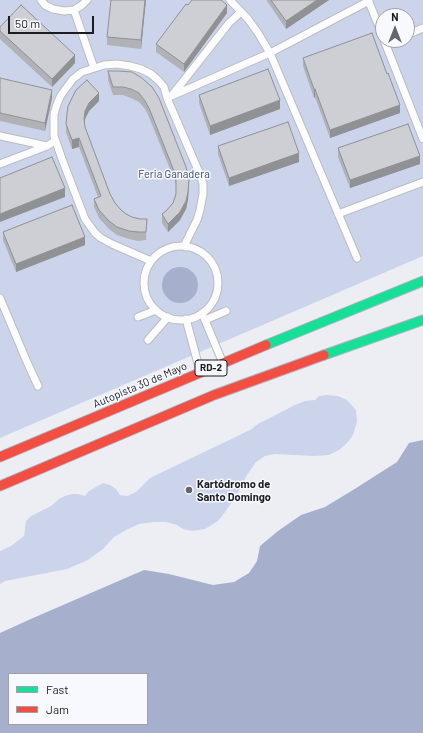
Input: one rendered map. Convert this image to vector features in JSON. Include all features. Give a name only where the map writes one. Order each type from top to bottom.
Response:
[{"type":"highway","name":"Autopista 30 de Mayo","points":[[0,457],[423,281]]},
{"type":"highway","name":"RD-2","points":[[0,486],[214,394],[423,320]]},
{"type":"lane","points":[[41,0],[44,4],[54,10],[64,11],[74,10],[87,0]]},
{"type":"lane","points":[[230,0],[252,24],[270,53],[356,258]]},
{"type":"lane","points":[[169,98],[270,53],[368,1],[375,18]]},
{"type":"lane","points":[[74,10],[94,68]]},
{"type":"lane","points":[[169,98],[229,23],[241,12]]},
{"type":"lane","points":[[387,48],[423,139]]},
{"type":"lane","points":[[151,261],[112,244],[94,233],[82,212],[62,159],[56,141],[54,114],[61,95],[73,80],[82,72],[104,65],[117,64],[130,66],[151,74],[160,81],[164,87],[202,177],[203,184],[200,210],[197,220],[186,242],[186,246]]},
{"type":"lane","points":[[0,136],[47,146]]},
{"type":"lane","points":[[0,164],[47,146],[56,141]]},
{"type":"lane","points":[[338,214],[423,182]]},
{"type":"lane","points":[[204,316],[212,302],[217,288],[216,272],[212,264],[201,252],[186,246],[173,247],[161,252],[151,261],[145,273],[144,286],[148,299],[156,310],[168,317],[177,319],[186,319],[204,316],[226,311]]},
{"type":"lane","points":[[0,298],[38,386]]},
{"type":"lane","points":[[138,317],[156,310]]},
{"type":"lane","points":[[204,316],[223,363]]},
{"type":"lane","points":[[148,340],[168,317]]},
{"type":"lane","points":[[186,319],[200,373]]},
{"type":"green space","name":"Feria Ganadera","points":[[0,0],[423,0],[423,256],[0,438]]},
{"type":"green space","name":"Kartódromo de Santo Domingo","points":[[319,396],[338,396],[347,400],[356,410],[357,422],[353,435],[347,443],[339,450],[329,455],[315,456],[274,454],[265,456],[256,462],[247,475],[237,495],[218,521],[205,529],[192,531],[166,522],[139,524],[114,537],[103,549],[88,560],[67,569],[5,581],[0,584],[0,551],[11,546],[24,536],[26,521],[31,516],[51,506],[59,499],[72,494],[85,496],[89,491],[103,483],[116,489],[120,495],[127,496],[136,492],[150,478],[250,430],[258,424],[295,405],[305,401],[315,400]]},
{"type":"shaded area","points":[[184,267],[193,272],[197,278],[197,292],[193,298],[184,303],[176,303],[167,298],[163,292],[162,281],[167,272],[173,268]]},
{"type":"shaded area","points":[[423,440],[423,733],[0,733],[0,633],[144,570],[169,574],[213,585],[234,582],[249,573],[257,561],[260,546],[278,531],[301,515],[325,507],[397,462],[409,443]]},
{"type":"building","points":[[111,0],[145,0],[141,40],[107,37]]},
{"type":"building","points":[[192,0],[221,0],[227,5],[184,64],[156,44],[186,4],[188,5]]},
{"type":"building","points":[[271,0],[317,0],[286,21]]},
{"type":"building","points":[[21,5],[75,55],[52,79],[0,31],[0,27]]},
{"type":"building","points":[[372,33],[375,41],[375,48],[377,48],[400,105],[330,130],[303,58]]},
{"type":"building","points":[[268,69],[280,100],[210,126],[199,95]]},
{"type":"building","points":[[108,71],[132,72],[152,87],[159,98],[186,167],[189,180],[186,201],[180,212],[168,224],[162,214],[173,203],[176,194],[176,176],[145,101],[139,93],[131,89],[113,87]]},
{"type":"building","points":[[0,78],[52,90],[45,123],[0,113]]},
{"type":"building","points":[[87,80],[99,93],[89,103],[85,111],[85,127],[110,194],[115,203],[126,214],[140,219],[147,219],[146,232],[129,231],[117,227],[99,210],[94,199],[101,196],[79,138],[72,140],[66,124],[68,106],[76,90]]},
{"type":"building","points":[[288,122],[299,153],[229,178],[218,146]]},
{"type":"building","points":[[408,124],[420,156],[350,180],[338,148]]},
{"type":"building","points":[[52,157],[65,188],[0,214],[0,178]]},
{"type":"building","points":[[72,205],[85,237],[16,264],[3,232]]},
{"type":"traffic: fast","points":[[266,345],[423,281]]},
{"type":"traffic: fast","points":[[324,355],[423,320]]},
{"type":"traffic: jam","points":[[0,457],[266,345]]},
{"type":"traffic: jam","points":[[0,486],[214,395],[324,355]]},
{"type":"place","name":"Kartódromo de Santo Domingo","points":[[189,490]]}]
